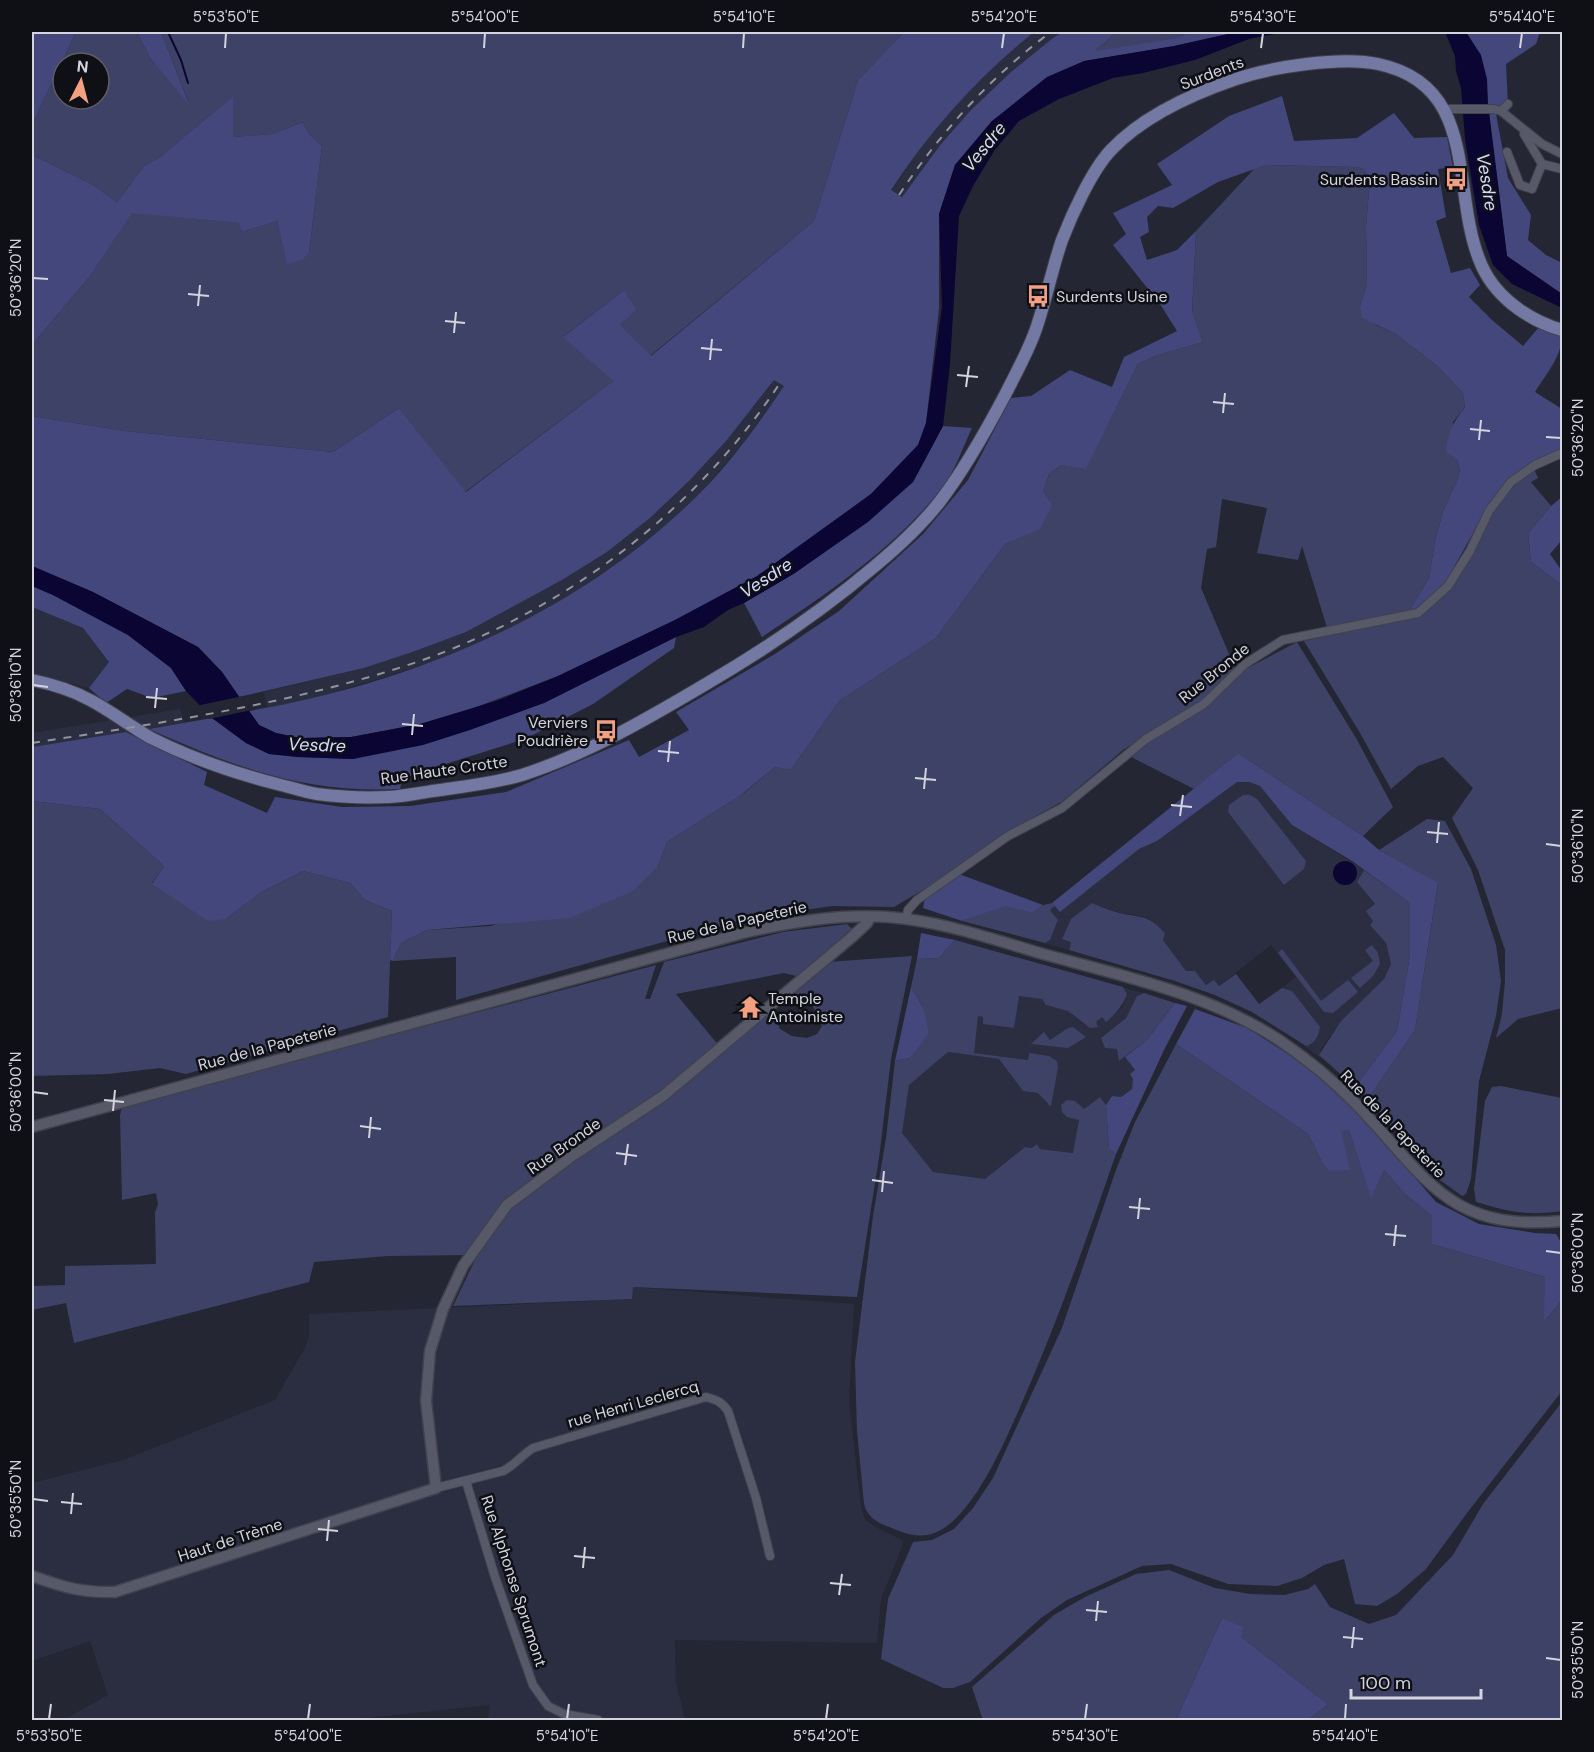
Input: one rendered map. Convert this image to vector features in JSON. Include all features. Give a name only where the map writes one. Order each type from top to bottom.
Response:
[{"type":"main road","name":"Surdents","points":[[963,470],[1020,369],[1035,330],[1063,237],[1090,181],[1107,154],[1131,131],[1187,99],[1219,85],[1272,69],[1306,64],[1378,63],[1400,71],[1426,86],[1444,109],[1451,124],[1456,140],[1473,240],[1486,273],[1496,290],[1512,304],[1532,318],[1563,330]]},
{"type":"main road","name":"Rue Haute Crotte","points":[[32,680],[51,684],[85,697],[174,750],[247,776],[314,794],[390,797],[479,785],[518,776],[582,753],[667,708],[764,650],[846,591],[905,540],[938,504],[963,470]]},
{"type":"main road","name":"Rue de la Papeterie","points":[[32,1127],[743,933],[790,922],[839,917],[906,919],[960,930],[1136,980],[1224,1010],[1278,1040],[1332,1081],[1357,1104],[1409,1164],[1446,1197],[1481,1215],[1504,1221],[1540,1223],[1563,1221]]},
{"type":"main road","name":"Rue Bronde","points":[[436,1488],[426,1401],[430,1351],[443,1309],[463,1266],[507,1205],[572,1156],[663,1096],[852,937],[870,917]]},
{"type":"main road","name":"Haut de Trème","points":[[32,1576],[65,1588],[90,1593],[115,1592],[436,1488]]},
{"type":"street","points":[[1502,111],[1508,104]]},
{"type":"street","points":[[1444,109],[1489,108],[1502,111],[1542,144],[1563,153]]},
{"type":"street","points":[[1521,128],[1542,164],[1563,169]]},
{"type":"street","points":[[1506,152],[1520,184],[1532,189],[1542,164]]},
{"type":"street","name":"Rue Bronde","points":[[906,919],[908,910],[918,900],[1008,836],[1062,807],[1146,740],[1204,704],[1245,664],[1283,640],[1418,613],[1448,586],[1470,551],[1489,511],[1511,482],[1535,465],[1563,453]]},
{"type":"street","name":"rue Henri Leclercq","points":[[436,1488],[503,1471],[533,1448],[706,1397],[724,1404],[728,1411],[756,1498],[770,1557]]},
{"type":"street","name":"Rue Alphonse Sprumont","points":[[466,1481],[495,1577],[532,1684],[548,1706],[564,1714],[598,1720]]},
{"type":"shaded area","points":[[32,32],[76,32],[67,51],[51,51],[51,85],[32,125]]},
{"type":"shaded area","points":[[76,32],[137,32],[150,58],[189,103],[161,32],[904,32],[858,80],[814,221],[650,356],[620,324],[624,290],[564,336],[613,381],[465,492],[399,408],[333,452],[125,431],[32,416],[32,345],[91,275],[132,212],[240,223],[242,232],[277,221],[287,264],[309,253],[322,146],[309,134],[303,122],[272,134],[233,137],[233,96],[160,157],[144,166],[117,202],[90,183],[32,155],[32,125],[51,85],[51,111],[111,111],[111,51],[67,51]]},
{"type":"shaded area","points":[[137,32],[161,32],[190,106],[150,58]]},
{"type":"shaded area","points":[[904,32],[1034,32],[975,86],[922,146],[891,190],[902,197],[941,144],[971,110],[1011,72],[1063,32],[1117,32],[1095,51],[1176,38],[1190,32],[1237,32],[1174,46],[1084,61],[992,121],[955,165],[939,214],[939,309],[926,423],[918,445],[871,494],[757,577],[675,620],[558,676],[463,712],[420,724],[351,737],[300,738],[276,733],[259,725],[249,711],[373,682],[433,661],[492,636],[548,608],[602,574],[653,536],[700,493],[723,468],[755,428],[784,386],[774,380],[726,441],[689,481],[650,518],[607,552],[562,580],[466,632],[364,668],[239,697],[222,672],[198,647],[93,592],[32,566],[32,416],[125,431],[333,452],[399,408],[466,492],[613,381],[563,337],[624,290],[636,310],[620,324],[651,356],[814,221],[858,80]]},
{"type":"shaded area","points":[[1034,32],[1063,32],[1011,72],[971,110],[941,144],[902,197],[891,191],[929,135],[960,100],[999,60]]},
{"type":"shaded area","points":[[1117,32],[1190,32],[1176,38],[1094,52]]},
{"type":"shaded area","points":[[1466,32],[1540,32],[1536,44],[1506,64],[1508,104],[1488,108],[1483,68],[1477,51]]},
{"type":"shaded area","points":[[233,96],[233,137],[272,134],[303,122],[309,134],[322,146],[309,253],[303,259],[287,265],[277,221],[242,232],[239,223],[132,213],[91,275],[32,345],[32,155],[90,183],[117,202],[144,166],[160,157]]},
{"type":"shaded area","points":[[1282,96],[1294,141],[1357,138],[1394,113],[1414,138],[1447,137],[1453,167],[1438,169],[1446,217],[1436,221],[1451,273],[1470,268],[1480,285],[1469,297],[1523,346],[1539,327],[1562,336],[1556,358],[1535,392],[1562,409],[1562,450],[1537,459],[1506,483],[1482,517],[1448,578],[1433,597],[1413,611],[1411,608],[1429,578],[1443,511],[1460,470],[1457,459],[1446,452],[1452,428],[1465,407],[1463,393],[1438,367],[1396,334],[1362,318],[1360,306],[1367,284],[1366,226],[1370,179],[1364,169],[1266,165],[1218,182],[1173,208],[1158,206],[1147,217],[1149,232],[1140,237],[1147,260],[1177,250],[1196,231],[1192,312],[1203,342],[1155,356],[1138,364],[1086,469],[1061,465],[1049,474],[1043,492],[1052,505],[1040,529],[1005,544],[936,638],[839,701],[791,770],[775,767],[741,795],[667,842],[658,866],[633,891],[570,918],[427,930],[401,943],[393,961],[390,960],[392,911],[365,900],[350,883],[303,871],[263,891],[226,919],[208,921],[152,884],[164,866],[100,809],[32,801],[32,747],[126,732],[207,772],[204,785],[267,813],[275,797],[342,807],[410,806],[506,792],[629,740],[639,757],[689,730],[676,712],[775,654],[839,611],[923,534],[968,480],[1011,398],[1031,396],[1070,370],[1112,387],[1124,357],[1177,331],[1160,304],[1113,245],[1126,234],[1113,213],[1172,185],[1157,164],[1229,116]]},
{"type":"shaded area","points":[[1489,111],[1496,114],[1508,178],[1531,215],[1528,240],[1546,255],[1562,263],[1562,294],[1507,256]]},
{"type":"shaded area","points":[[1266,165],[1364,169],[1370,179],[1366,226],[1367,284],[1360,306],[1376,325],[1396,334],[1438,367],[1463,393],[1465,407],[1453,422],[1460,470],[1443,511],[1429,578],[1411,608],[1413,611],[1328,631],[1302,546],[1298,560],[1257,553],[1267,508],[1222,499],[1216,547],[1207,549],[1201,588],[1235,668],[1200,703],[1123,750],[1063,801],[1018,826],[938,881],[894,907],[832,906],[749,918],[456,1000],[456,957],[393,961],[401,943],[427,930],[491,926],[658,866],[667,842],[744,793],[775,767],[791,770],[839,701],[936,638],[1005,544],[1040,528],[1043,492],[1049,474],[1061,465],[1086,468],[1138,364],[1155,356],[1203,342],[1192,313],[1196,231],[1254,169]]},
{"type":"shaded area","points":[[774,379],[785,386],[738,450],[701,492],[661,530],[617,564],[570,595],[522,623],[473,647],[421,666],[315,698],[267,708],[264,692],[364,668],[466,632],[562,580],[607,552],[650,518],[689,481],[756,404]]},
{"type":"shaded area","points":[[943,426],[972,428],[950,476],[923,511],[858,570],[762,637],[744,603],[795,573],[913,482]]},
{"type":"shaded area","points":[[1534,469],[1538,478],[1531,482],[1551,506],[1528,533],[1531,562],[1562,585],[1562,1008],[1518,1019],[1496,1038],[1502,1014],[1505,950],[1478,870],[1452,818],[1473,788],[1443,757],[1418,766],[1391,789],[1304,641],[1422,616],[1460,574],[1491,513],[1521,478]]},
{"type":"shaded area","points":[[1562,497],[1562,540],[1550,554],[1562,571],[1562,585],[1531,562],[1528,533],[1551,506]]},
{"type":"shaded area","points":[[32,586],[128,635],[171,668],[186,691],[152,698],[127,689],[106,703],[89,688],[109,662],[83,628],[32,607]]},
{"type":"shaded area","points":[[32,607],[83,628],[109,662],[89,688],[32,674]]},
{"type":"shaded area","points":[[676,637],[674,648],[593,704],[525,739],[417,773],[402,780],[400,789],[333,787],[271,775],[211,755],[149,729],[212,718],[246,743],[269,754],[353,759],[544,703]]},
{"type":"shaded area","points":[[1297,642],[1356,738],[1393,807],[1363,836],[1238,753],[1194,789],[1129,756],[1176,723],[1238,673]]},
{"type":"shaded area","points":[[180,709],[184,723],[32,747],[32,733]]},
{"type":"shaded area","points":[[1238,753],[1363,836],[1379,850],[1438,883],[1415,1030],[1368,1099],[1355,1087],[1397,1031],[1410,955],[1410,903],[1352,861],[1292,825],[1260,786],[1249,782],[1237,782],[1157,841],[1139,849],[1060,912],[1052,903]]},
{"type":"shaded area","points":[[1237,782],[1249,782],[1260,786],[1292,825],[1364,870],[1357,882],[1375,904],[1373,921],[1370,925],[1386,943],[1391,964],[1384,979],[1341,1021],[1320,1051],[1322,1059],[1303,1045],[1306,1046],[1292,991],[1282,988],[1296,977],[1271,945],[1219,986],[1206,985],[1195,971],[1186,971],[1163,940],[1165,933],[1147,917],[1116,912],[1092,903],[1063,939],[1071,941],[1069,950],[1043,943],[1050,940],[1058,920],[1050,910],[1055,906],[1060,912],[1139,849],[1157,841]]},
{"type":"shaded area","points":[[1243,795],[1250,795],[1257,799],[1306,861],[1304,869],[1284,885],[1228,812],[1229,805]]},
{"type":"shaded area","points":[[32,801],[100,809],[164,866],[152,883],[226,919],[263,891],[303,871],[350,883],[365,900],[392,911],[388,1017],[186,1074],[160,1068],[108,1074],[32,1076]]},
{"type":"shaded area","points":[[1427,819],[1445,821],[1471,869],[1496,945],[1501,981],[1496,1016],[1479,1081],[1471,1179],[1466,1194],[1462,1196],[1433,1175],[1368,1099],[1415,1030],[1438,884],[1379,850]]},
{"type":"shaded area","points":[[1364,870],[1410,903],[1410,955],[1397,1031],[1355,1087],[1319,1055],[1341,1021],[1384,979],[1391,964],[1386,943],[1370,925],[1373,921],[1366,911],[1375,904],[1357,882]]},
{"type":"shaded area","points":[[959,874],[1043,905],[1033,913],[1005,906],[962,921],[923,908],[925,897]]},
{"type":"shaded area","points":[[1052,903],[1055,906],[1050,910],[1058,920],[1050,940],[1045,943],[962,921],[1005,905],[1033,913],[1043,905]]},
{"type":"shaded area","points":[[1092,903],[1153,922],[1165,933],[1163,940],[1186,971],[1195,971],[1206,985],[1214,980],[1219,986],[1236,974],[1259,1004],[1282,988],[1292,991],[1320,1027],[1316,1039],[1306,1046],[1252,1012],[1215,995],[1069,950],[1071,942],[1062,939],[1071,919]]},
{"type":"shaded area","points":[[847,924],[853,930],[817,959],[800,977],[784,973],[676,994],[720,1047],[642,1107],[521,1190],[468,1255],[388,1256],[314,1262],[309,1282],[74,1343],[66,1303],[32,1310],[32,1286],[65,1285],[65,1266],[156,1264],[155,1213],[158,1204],[156,1193],[122,1200],[120,1115],[122,1108],[656,965],[645,999],[650,999],[664,962],[783,932]]},
{"type":"shaded area","points":[[921,933],[955,940],[939,958],[917,959]]},
{"type":"shaded area","points":[[955,940],[1123,987],[1127,994],[1123,1003],[1106,1022],[1102,1017],[1096,1022],[1098,1027],[1090,1028],[1068,1011],[1046,1005],[1042,999],[1019,996],[1014,1028],[983,1024],[983,1017],[978,1016],[974,1053],[1028,1060],[1029,1053],[1049,1056],[1057,1061],[1051,1106],[1038,1093],[1023,1091],[999,1059],[948,1052],[909,1085],[902,1133],[933,1172],[985,1179],[1025,1147],[1032,1148],[1037,1144],[1040,1149],[1073,1153],[1079,1120],[1067,1117],[1062,1112],[1061,1105],[1067,1100],[1075,1101],[1084,1109],[1100,1097],[1106,1105],[1109,1147],[1116,1154],[1047,1343],[988,1474],[966,1507],[954,1520],[936,1532],[912,1535],[879,1523],[866,1510],[864,1504],[857,1431],[855,1362],[895,1061],[910,1058],[923,1007],[911,987],[917,959],[939,958]]},
{"type":"shaded area","points":[[1372,945],[1378,953],[1380,964],[1373,976],[1360,988],[1351,978],[1373,961],[1365,950]]},
{"type":"shaded area","points":[[1282,949],[1321,1001],[1348,980],[1358,992],[1333,1013],[1324,1012],[1278,953]]},
{"type":"shaded area","points":[[912,956],[891,1059],[879,1158],[857,1297],[633,1287],[632,1299],[453,1306],[484,1241],[509,1211],[533,1188],[772,1011],[780,1029],[792,1036],[807,1038],[817,1034],[822,1026],[811,1002],[803,995],[792,998],[789,995],[827,962]]},
{"type":"shaded area","points":[[911,987],[923,1007],[929,1033],[910,1058],[895,1061]]},
{"type":"shaded area","points":[[1122,987],[1144,993],[1137,996],[1126,1018],[1101,1038],[1117,1049],[1120,1061],[1125,1057],[1135,1070],[1132,1089],[1121,1097],[1112,1096],[1106,1105],[1100,1097],[1080,1113],[1074,1153],[1025,1147],[985,1179],[933,1172],[901,1133],[909,1085],[948,1052],[999,1059],[1023,1091],[1038,1093],[1048,1105],[1058,1067],[1029,1053],[1028,1060],[973,1053],[978,1016],[983,1017],[983,1024],[1014,1028],[1018,996],[1042,998],[1051,1006],[1068,1011],[1085,1025],[1102,1017],[1106,1021],[1122,1007],[1127,993]]},
{"type":"shaded area","points":[[1144,993],[1175,1003],[1147,1040],[1119,1061],[1117,1049],[1105,1048],[1101,1038],[1126,1018],[1137,996]]},
{"type":"shaded area","points":[[1175,1003],[1187,1006],[1116,1154],[1109,1148],[1106,1105],[1112,1096],[1121,1097],[1132,1089],[1133,1079],[1130,1074],[1135,1070],[1125,1057],[1147,1040]]},
{"type":"shaded area","points":[[1195,1009],[1247,1028],[1304,1064],[1356,1110],[1436,1202],[1479,1224],[1556,1234],[1562,1244],[1562,1300],[1544,1322],[1545,1277],[1432,1244],[1432,1216],[1406,1195],[1384,1170],[1371,1199],[1349,1130],[1341,1130],[1350,1170],[1329,1171],[1308,1134],[1176,1044]]},
{"type":"shaded area","points":[[1073,1027],[1086,1037],[1068,1048],[1031,1044],[1044,1032],[1050,1040]]},
{"type":"shaded area","points":[[1176,1044],[1308,1134],[1321,1160],[1341,1130],[1349,1130],[1371,1198],[1384,1170],[1406,1195],[1432,1216],[1432,1244],[1545,1277],[1545,1321],[1562,1300],[1562,1391],[1426,1569],[1397,1594],[1377,1606],[1355,1604],[1344,1559],[1324,1565],[1302,1578],[1277,1586],[1228,1584],[1171,1564],[1142,1566],[1067,1600],[1041,1618],[970,1682],[953,1688],[943,1688],[881,1659],[888,1599],[913,1542],[932,1540],[954,1529],[973,1508],[993,1478],[1062,1328],[1116,1170],[1135,1122]]},
{"type":"shaded area","points":[[1501,1086],[1562,1098],[1562,1211],[1519,1212],[1476,1202],[1474,1189],[1485,1101],[1492,1087]]},
{"type":"shaded area","points":[[633,1287],[854,1304],[849,1401],[861,1507],[864,1518],[875,1527],[902,1540],[903,1544],[881,1599],[877,1643],[675,1640],[676,1682],[685,1720],[488,1720],[490,1705],[346,1720],[65,1720],[108,1695],[90,1641],[32,1661],[32,1483],[123,1460],[275,1400],[305,1348],[309,1336],[309,1314],[631,1299]]},
{"type":"shaded area","points":[[1562,1402],[1562,1720],[1308,1720],[1328,1704],[1241,1637],[1222,1618],[1176,1720],[983,1720],[972,1687],[1054,1615],[1085,1597],[1136,1574],[1169,1570],[1215,1588],[1250,1594],[1284,1595],[1308,1589],[1315,1584],[1330,1607],[1369,1624],[1396,1615],[1453,1555],[1483,1504]]},
{"type":"shaded area","points":[[1222,1618],[1243,1627],[1241,1637],[1328,1704],[1308,1720],[1176,1720]]},
{"type":"water","name":"Vesdre","points":[[1237,32],[1285,32],[1249,39],[1195,60],[1113,78],[1059,99],[1019,121],[994,151],[973,186],[959,216],[950,364],[943,426],[913,482],[868,522],[795,573],[728,610],[704,627],[676,637],[544,703],[423,745],[353,759],[269,754],[246,743],[212,718],[186,691],[171,668],[128,635],[32,586],[32,566],[93,592],[198,647],[222,672],[259,725],[276,733],[300,738],[351,737],[420,724],[499,700],[558,676],[675,620],[757,576],[871,494],[918,445],[926,423],[942,307],[939,214],[955,165],[992,121],[1047,77],[1084,61],[1174,46]]},
{"type":"water","name":"Vesdre","points":[[1445,32],[1466,32],[1481,55],[1487,79],[1488,105],[1507,256],[1562,294],[1562,308],[1512,284],[1493,265],[1479,225],[1465,139],[1461,88],[1455,56]]},
{"type":"water","points":[[1345,861],[1350,862],[1356,868],[1356,878],[1350,884],[1345,885],[1340,884],[1334,878],[1333,873],[1334,868],[1340,862]]},
{"type":"pier","points":[[243,696],[252,710],[209,719],[196,706]]},
{"type":"waterway","points":[[168,32],[181,60],[188,83]]},
{"type":"railway","points":[[899,195],[949,128],[968,107],[1008,67],[1051,32]]},
{"type":"railway","points":[[32,743],[177,720],[323,690],[417,662],[471,641],[524,615],[574,586],[666,515],[708,474],[746,430],[780,383]]},
{"type":"place","name":"Surdents Bassin","points":[[1456,179]]},
{"type":"place","name":"Surdents Usine","points":[[1038,296]]},
{"type":"place","name":"Verviers Poudrière","points":[[606,731]]},
{"type":"place","name":"Temple Antoiniste","points":[[750,1007]]}]
